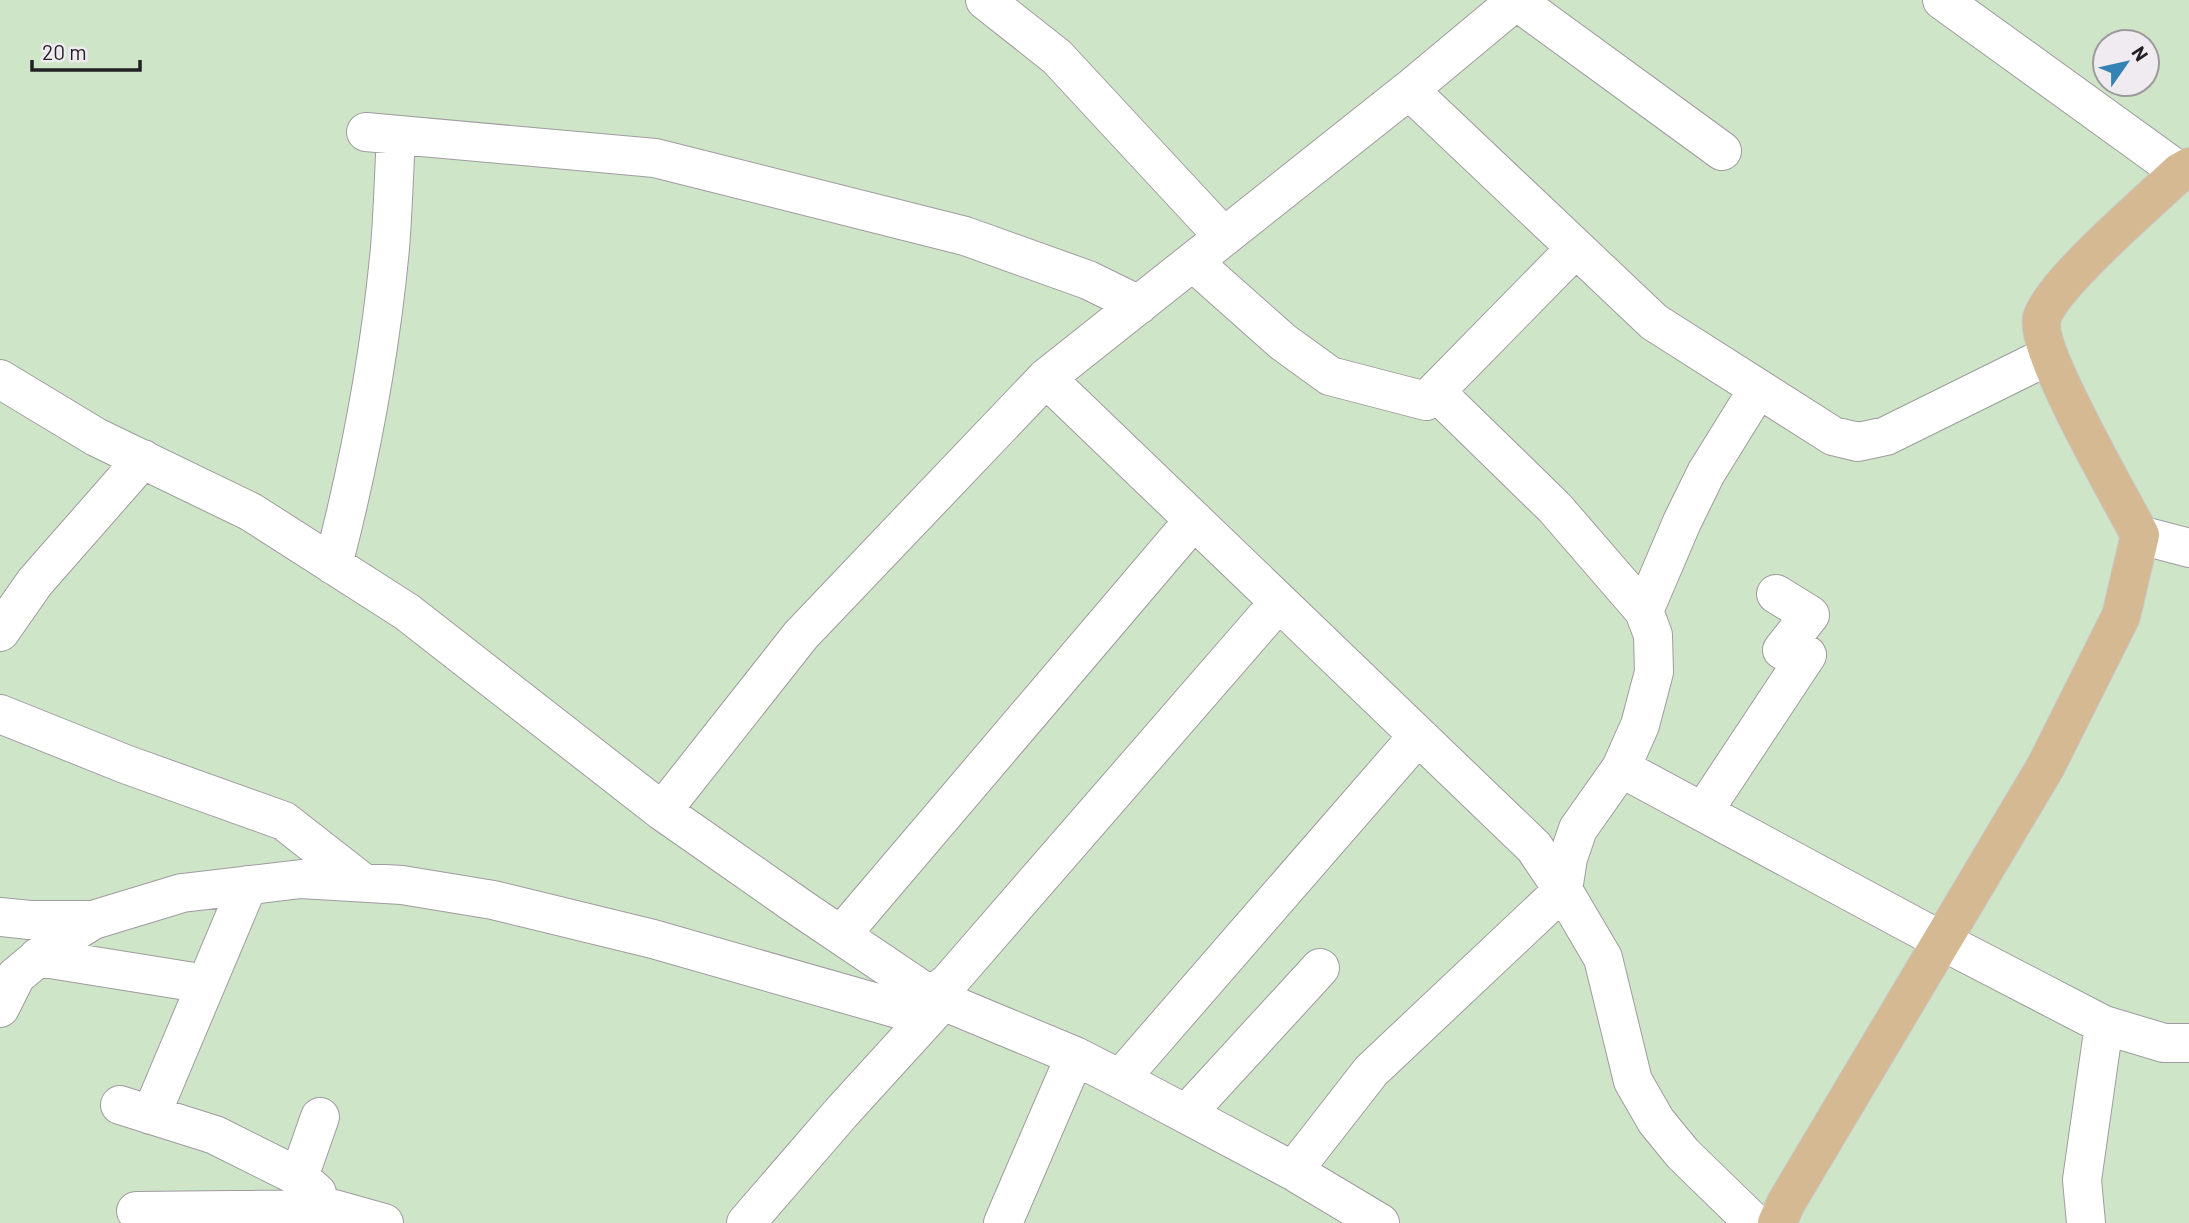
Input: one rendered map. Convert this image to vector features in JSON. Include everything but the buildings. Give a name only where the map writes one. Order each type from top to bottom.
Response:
[{"type":"main road","points":[[1777,1223],[1786,1203],[2046,766],[2121,617],[2140,535],[2048,356],[2042,319],[2060,287],[2185,169]]},
{"type":"street","points":[[985,0],[1057,57],[1224,237]]},
{"type":"street","points":[[662,811],[801,635],[1046,378],[1409,90],[1516,0],[1721,151]]},
{"type":"street","points":[[1942,0],[2185,169]]},
{"type":"street","points":[[1409,90],[1654,322],[1833,436],[1858,442],[1885,436],[2048,356]]},
{"type":"street","points":[[333,565],[355,478],[379,339],[390,247],[381,133],[655,158],[965,236],[1088,280],[1139,305]]},
{"type":"street","points":[[1193,262],[1283,342],[1330,376],[1426,401],[1576,248]]},
{"type":"street","points":[[1046,378],[1534,847],[1603,958],[1633,1081],[1656,1121],[1684,1154],[1754,1223]]},
{"type":"street","points":[[0,379],[96,437],[251,512],[407,612],[662,811],[937,998],[1075,1056],[1293,1171],[1380,1223]]},
{"type":"street","points":[[1644,611],[1706,473],[1758,389]]},
{"type":"street","points":[[1293,1171],[1371,1071],[1563,890],[1568,858],[1578,829],[1621,768],[1640,725],[1654,672],[1653,635],[1644,611],[1555,508],[1436,391]]},
{"type":"street","points":[[0,632],[35,582],[143,459]]},
{"type":"street","points":[[841,935],[1194,520]]},
{"type":"street","points":[[2140,535],[2189,548]]},
{"type":"street","points":[[1703,812],[1807,655],[1782,650],[1810,615],[1776,594]]},
{"type":"street","points":[[746,1223],[949,982],[1279,602]]},
{"type":"street","points":[[0,714],[125,764],[284,821],[362,882]]},
{"type":"street","points":[[1120,1079],[1418,736]]},
{"type":"street","points":[[1621,768],[2104,1025],[2164,1043],[2189,1043]]},
{"type":"street","points":[[0,917],[93,920],[182,893],[301,879],[402,885],[493,900],[653,939],[898,1009],[937,998]]},
{"type":"street","points":[[248,885],[206,984],[136,1110],[215,1135],[299,1177],[334,1209]]},
{"type":"street","points":[[4,1000],[16,976],[38,957],[93,920]]},
{"type":"street","points":[[0,939],[6,956],[4,1000]]},
{"type":"street","points":[[38,957],[206,984]]},
{"type":"street","points":[[1186,1114],[1320,968]]},
{"type":"street","points":[[2085,1223],[2082,1180],[2104,1025]]},
{"type":"street","points":[[1003,1223],[1075,1056]]},
{"type":"street","points":[[299,1177],[320,1117]]},
{"type":"street","points":[[136,1211],[334,1209],[384,1223]]},
{"type":"green space","points":[[0,0],[2189,0],[2189,1223],[0,1223]]}]
